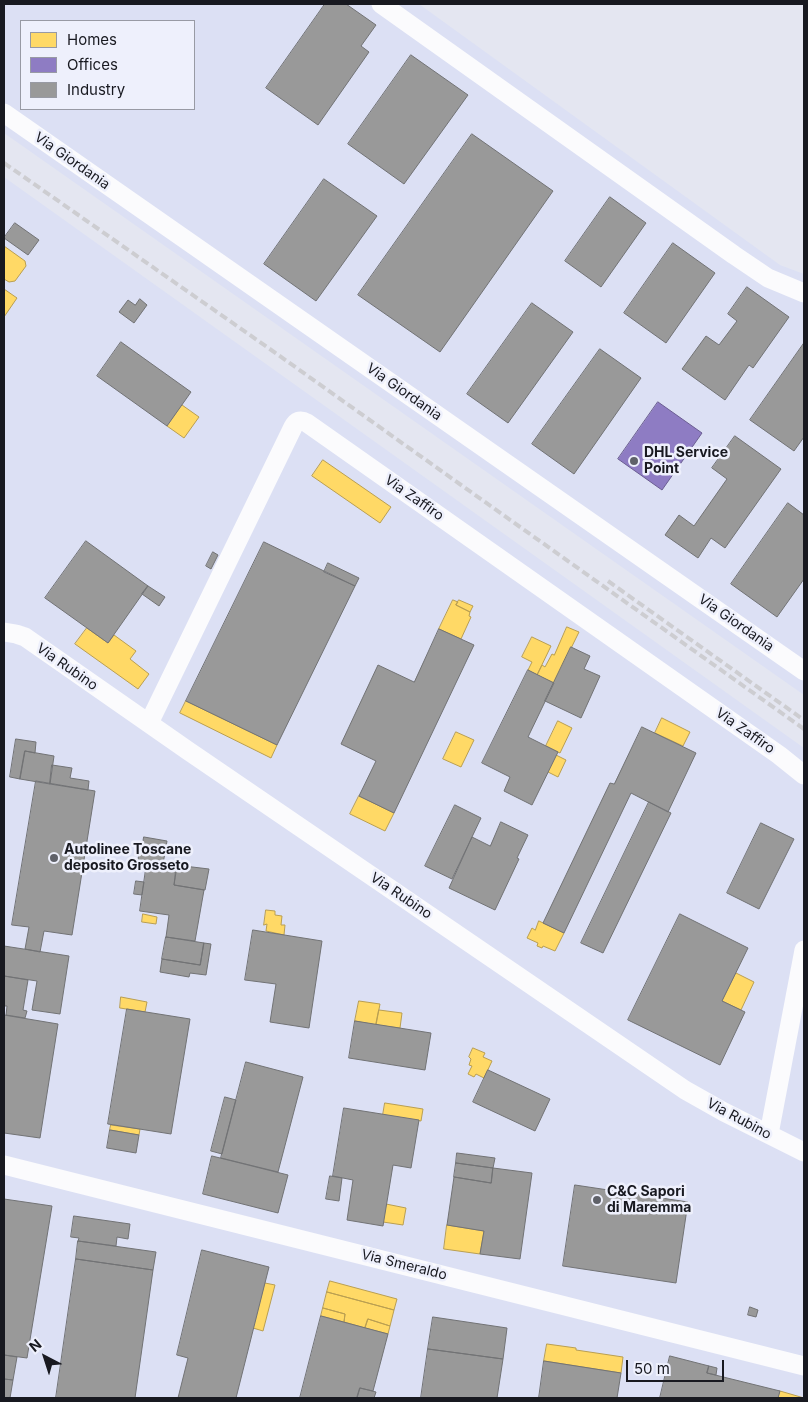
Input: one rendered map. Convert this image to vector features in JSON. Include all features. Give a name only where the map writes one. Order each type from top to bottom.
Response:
[{"type":"street","points":[[380,4],[734,256],[768,278],[804,293]]},
{"type":"street","name":"Via Giordania","points":[[4,113],[804,671]]},
{"type":"street","name":"Via Zaffiro","points":[[148,724],[293,428],[300,421],[307,422],[779,755],[804,775]]},
{"type":"street","name":"Via Rubino","points":[[4,632],[25,638],[649,1066],[708,1103],[804,1152]]},
{"type":"street","points":[[769,1134],[804,950]]},
{"type":"street","name":"Via Smeraldo","points":[[4,1165],[804,1366]]},
{"type":"shaded area","points":[[4,4],[419,4],[780,265],[804,274],[804,695],[4,133]]},
{"type":"shaded area","points":[[4,177],[804,748],[804,1398],[4,1398]]},
{"type":"building: Homes","points":[[4,246],[25,261],[26,266],[15,281],[9,282],[4,279]]},
{"type":"building: Homes","points":[[4,289],[17,298],[4,317]]},
{"type":"building: Homes","points":[[182,405],[199,417],[184,438],[167,426]]},
{"type":"building: Homes","points":[[323,460],[391,507],[380,523],[312,476]]},
{"type":"building: Homes","points":[[453,600],[458,602],[456,605],[470,612],[469,616],[471,617],[461,639],[439,629]]},
{"type":"building: Homes","points":[[459,600],[473,606],[470,612],[456,605]]},
{"type":"building: Homes","points":[[567,627],[579,632],[554,683],[537,675],[542,665],[545,667],[552,654],[554,655]]},
{"type":"building: Homes","points":[[87,628],[108,643],[114,635],[136,651],[130,659],[149,674],[138,689],[75,644]]},
{"type":"building: Homes","points":[[532,637],[551,646],[537,675],[528,670],[532,662],[522,657]]},
{"type":"building: Homes","points":[[186,701],[277,745],[271,758],[180,713]]},
{"type":"building: Homes","points":[[662,718],[690,732],[683,746],[655,733]]},
{"type":"building: Homes","points":[[558,721],[572,728],[560,753],[546,746]]},
{"type":"building: Homes","points":[[456,732],[474,740],[461,767],[443,759]]},
{"type":"building: Homes","points":[[556,755],[566,760],[558,777],[548,772]]},
{"type":"building: Homes","points":[[359,796],[394,813],[385,831],[350,814]]},
{"type":"building: Homes","points":[[266,910],[275,911],[275,915],[282,916],[281,925],[285,925],[284,935],[266,931],[267,924],[264,925]]},
{"type":"building: Homes","points":[[143,914],[157,917],[156,924],[142,922]]},
{"type":"building: Homes","points":[[539,921],[564,933],[555,951],[543,946],[542,948],[537,946],[538,943],[527,938],[532,928],[535,930]]},
{"type":"building: Homes","points":[[736,973],[754,982],[741,1010],[722,1001]]},
{"type":"building: Homes","points":[[121,997],[147,1002],[145,1012],[120,1008]]},
{"type":"building: Homes","points":[[359,1001],[380,1004],[376,1025],[355,1021]]},
{"type":"building: Homes","points":[[379,1010],[402,1013],[400,1028],[376,1025]]},
{"type":"building: Homes","points":[[473,1048],[485,1053],[483,1057],[492,1061],[484,1078],[476,1074],[474,1077],[468,1074],[472,1066],[469,1065],[471,1059],[469,1057]]},
{"type":"building: Homes","points":[[385,1103],[423,1109],[421,1121],[383,1115]]},
{"type":"building: Homes","points":[[111,1125],[140,1129],[139,1135],[110,1130]]},
{"type":"building: Homes","points":[[386,1204],[406,1208],[403,1225],[383,1222]]},
{"type":"building: Homes","points":[[447,1225],[484,1231],[480,1254],[444,1249]]},
{"type":"building: Homes","points":[[330,1281],[397,1299],[394,1310],[327,1292]]},
{"type":"building: Homes","points":[[265,1283],[275,1285],[263,1331],[253,1328]]},
{"type":"building: Homes","points":[[327,1292],[394,1310],[390,1326],[368,1319],[365,1328],[344,1322],[345,1314],[323,1308]]},
{"type":"building: Homes","points":[[323,1308],[345,1314],[344,1322],[321,1316]]},
{"type":"building: Homes","points":[[368,1319],[390,1326],[388,1334],[365,1328]]},
{"type":"building: Homes","points":[[547,1344],[623,1357],[621,1373],[544,1361]]},
{"type":"building: Homes","points":[[780,1391],[804,1398],[778,1398]]},
{"type":"building: Offices","points":[[658,402],[702,433],[662,490],[618,459]]},
{"type":"building: Industry","points":[[325,4],[346,4],[376,25],[361,46],[369,52],[318,125],[266,88]]},
{"type":"building: Industry","points":[[411,55],[468,95],[404,184],[348,144]]},
{"type":"building: Industry","points":[[472,134],[553,191],[440,352],[358,295]]},
{"type":"building: Industry","points":[[324,179],[377,216],[316,301],[264,264]]},
{"type":"building: Industry","points":[[610,197],[646,223],[601,287],[565,261]]},
{"type":"building: Industry","points":[[15,223],[39,240],[28,255],[4,238]]},
{"type":"building: Industry","points":[[673,243],[715,273],[666,343],[624,313]]},
{"type":"building: Industry","points":[[747,287],[789,317],[753,368],[749,365],[725,400],[682,369],[706,336],[719,345],[737,321],[728,314]]},
{"type":"building: Industry","points":[[140,299],[147,305],[134,323],[119,312],[128,300],[135,305]]},
{"type":"building: Industry","points":[[532,303],[573,332],[508,423],[467,394]]},
{"type":"building: Industry","points":[[121,342],[191,392],[167,426],[97,376]]},
{"type":"building: Industry","points":[[804,343],[804,437],[794,451],[750,420]]},
{"type":"building: Industry","points":[[600,349],[641,378],[574,474],[532,444]]},
{"type":"building: Industry","points":[[735,436],[781,469],[725,548],[711,538],[698,558],[665,535],[679,515],[694,526],[727,479],[712,468]]},
{"type":"building: Industry","points":[[788,503],[804,515],[804,579],[777,617],[731,584]]},
{"type":"building: Industry","points":[[86,541],[148,586],[108,643],[45,598]]},
{"type":"building: Industry","points":[[264,542],[355,586],[277,745],[186,701]]},
{"type":"building: Industry","points":[[213,552],[218,555],[211,569],[206,566]]},
{"type":"building: Industry","points":[[328,563],[359,578],[355,586],[324,572]]},
{"type":"building: Industry","points":[[148,586],[165,597],[159,606],[142,594]]},
{"type":"building: Industry","points":[[439,629],[474,645],[394,813],[359,796],[376,761],[341,744],[378,665],[414,682]]},
{"type":"building: Industry","points":[[571,647],[590,656],[584,669],[600,676],[581,718],[545,701]]},
{"type":"building: Industry","points":[[528,670],[554,683],[528,737],[558,752],[532,805],[504,791],[510,777],[482,763]]},
{"type":"building: Industry","points":[[642,727],[696,753],[668,812],[631,793],[564,933],[543,923],[610,783],[614,784]]},
{"type":"building: Industry","points":[[16,739],[36,742],[35,753],[25,751],[20,779],[10,777]]},
{"type":"building: Industry","points":[[25,751],[54,756],[50,784],[20,779]]},
{"type":"building: Industry","points":[[52,765],[72,768],[70,778],[89,781],[88,790],[50,784]]},
{"type":"building: Industry","name":"Autolinee Toscane deposito Grosseto","points":[[36,781],[95,791],[72,935],[44,931],[40,952],[25,949],[29,927],[12,925]]},
{"type":"building: Industry","points":[[649,802],[671,813],[603,953],[581,943]]},
{"type":"building: Industry","points":[[455,805],[481,818],[452,879],[425,866]]},
{"type":"building: Industry","points":[[501,822],[528,835],[495,910],[449,888],[472,837],[490,846]]},
{"type":"building: Industry","points":[[761,823],[794,839],[759,909],[727,893]]},
{"type":"building: Industry","points":[[144,837],[167,841],[163,864],[138,860],[140,844],[142,845]]},
{"type":"building: Industry","points":[[147,862],[177,866],[174,885],[204,890],[195,941],[166,937],[169,915],[140,911]]},
{"type":"building: Industry","points":[[184,866],[209,869],[205,890],[174,885],[176,867],[184,868]]},
{"type":"building: Industry","points":[[136,881],[144,882],[142,895],[134,894]]},
{"type":"building: Industry","points":[[680,914],[748,948],[722,1001],[745,1012],[720,1065],[628,1020]]},
{"type":"building: Industry","points":[[253,930],[322,941],[309,1028],[270,1022],[276,984],[245,980]]},
{"type":"building: Industry","points":[[166,937],[204,943],[200,965],[162,959]]},
{"type":"building: Industry","points":[[204,943],[211,944],[206,975],[190,973],[189,977],[160,972],[162,959],[200,965]]},
{"type":"building: Industry","points":[[4,946],[69,956],[60,1014],[32,1010],[37,981],[4,976]]},
{"type":"building: Industry","points":[[4,976],[28,980],[23,1010],[27,1011],[25,1018],[6,1015],[7,1006],[4,1006]]},
{"type":"building: Industry","points":[[127,1009],[190,1019],[171,1134],[108,1124]]},
{"type":"building: Industry","points":[[4,1015],[58,1024],[40,1138],[4,1133]]},
{"type":"building: Industry","points":[[355,1021],[431,1033],[425,1070],[349,1058]]},
{"type":"building: Industry","points":[[246,1062],[303,1077],[278,1172],[221,1158]]},
{"type":"building: Industry","points":[[488,1070],[550,1099],[535,1131],[473,1102]]},
{"type":"building: Industry","points":[[225,1097],[236,1100],[222,1154],[211,1151]]},
{"type":"building: Industry","points":[[344,1108],[419,1120],[411,1168],[393,1165],[383,1226],[347,1220],[353,1180],[333,1176]]},
{"type":"building: Industry","points":[[110,1130],[139,1135],[136,1153],[107,1148]]},
{"type":"building: Industry","points":[[457,1153],[495,1158],[493,1168],[456,1163]]},
{"type":"building: Industry","points":[[212,1156],[288,1175],[278,1213],[203,1194]]},
{"type":"building: Industry","points":[[456,1163],[493,1168],[491,1183],[454,1177]]},
{"type":"building: Industry","points":[[493,1168],[532,1173],[520,1259],[480,1254],[484,1231],[447,1225],[454,1177],[491,1183]]},
{"type":"building: Industry","points":[[330,1176],[342,1178],[339,1201],[326,1199]]},
{"type":"building: Industry","points":[[575,1185],[688,1202],[676,1283],[563,1266]]},
{"type":"building: Industry","points":[[4,1199],[52,1206],[27,1358],[4,1355]]},
{"type":"building: Industry","points":[[74,1216],[130,1224],[128,1239],[117,1237],[116,1246],[78,1241],[79,1238],[71,1237]]},
{"type":"building: Industry","points":[[78,1241],[156,1252],[153,1270],[76,1259]]},
{"type":"building: Industry","points":[[202,1250],[269,1267],[236,1398],[178,1398],[188,1358],[177,1355]]},
{"type":"building: Industry","points":[[76,1259],[153,1270],[135,1398],[56,1398]]},
{"type":"building: Industry","points":[[750,1307],[758,1310],[756,1317],[748,1315]]},
{"type":"building: Industry","points":[[321,1316],[388,1334],[373,1391],[360,1388],[357,1398],[300,1398]]},
{"type":"building: Industry","points":[[433,1317],[507,1328],[503,1359],[428,1349]]},
{"type":"building: Industry","points":[[428,1349],[503,1359],[497,1398],[421,1398]]},
{"type":"building: Industry","points":[[4,1355],[17,1357],[13,1380],[4,1379]]},
{"type":"building: Industry","points":[[670,1356],[709,1366],[707,1373],[780,1391],[778,1398],[660,1398]]},
{"type":"building: Industry","points":[[544,1361],[621,1373],[617,1398],[539,1398]]},
{"type":"building: Industry","points":[[709,1366],[717,1368],[716,1375],[707,1373]]},
{"type":"building: Industry","points":[[4,1379],[13,1380],[10,1398],[4,1398]]},
{"type":"building: Industry","points":[[360,1388],[376,1392],[374,1398],[357,1398]]},
{"type":"railway","points":[[4,163],[277,354],[804,729]]},
{"type":"railway","points":[[608,581],[804,720]]},
{"type":"place","name":"DHL Service Point","points":[[634,461]]},
{"type":"place","name":"Autolinee Toscane deposito Grosseto","points":[[54,858]]},
{"type":"place","name":"C&C Sapori di Maremma","points":[[597,1200]]}]
